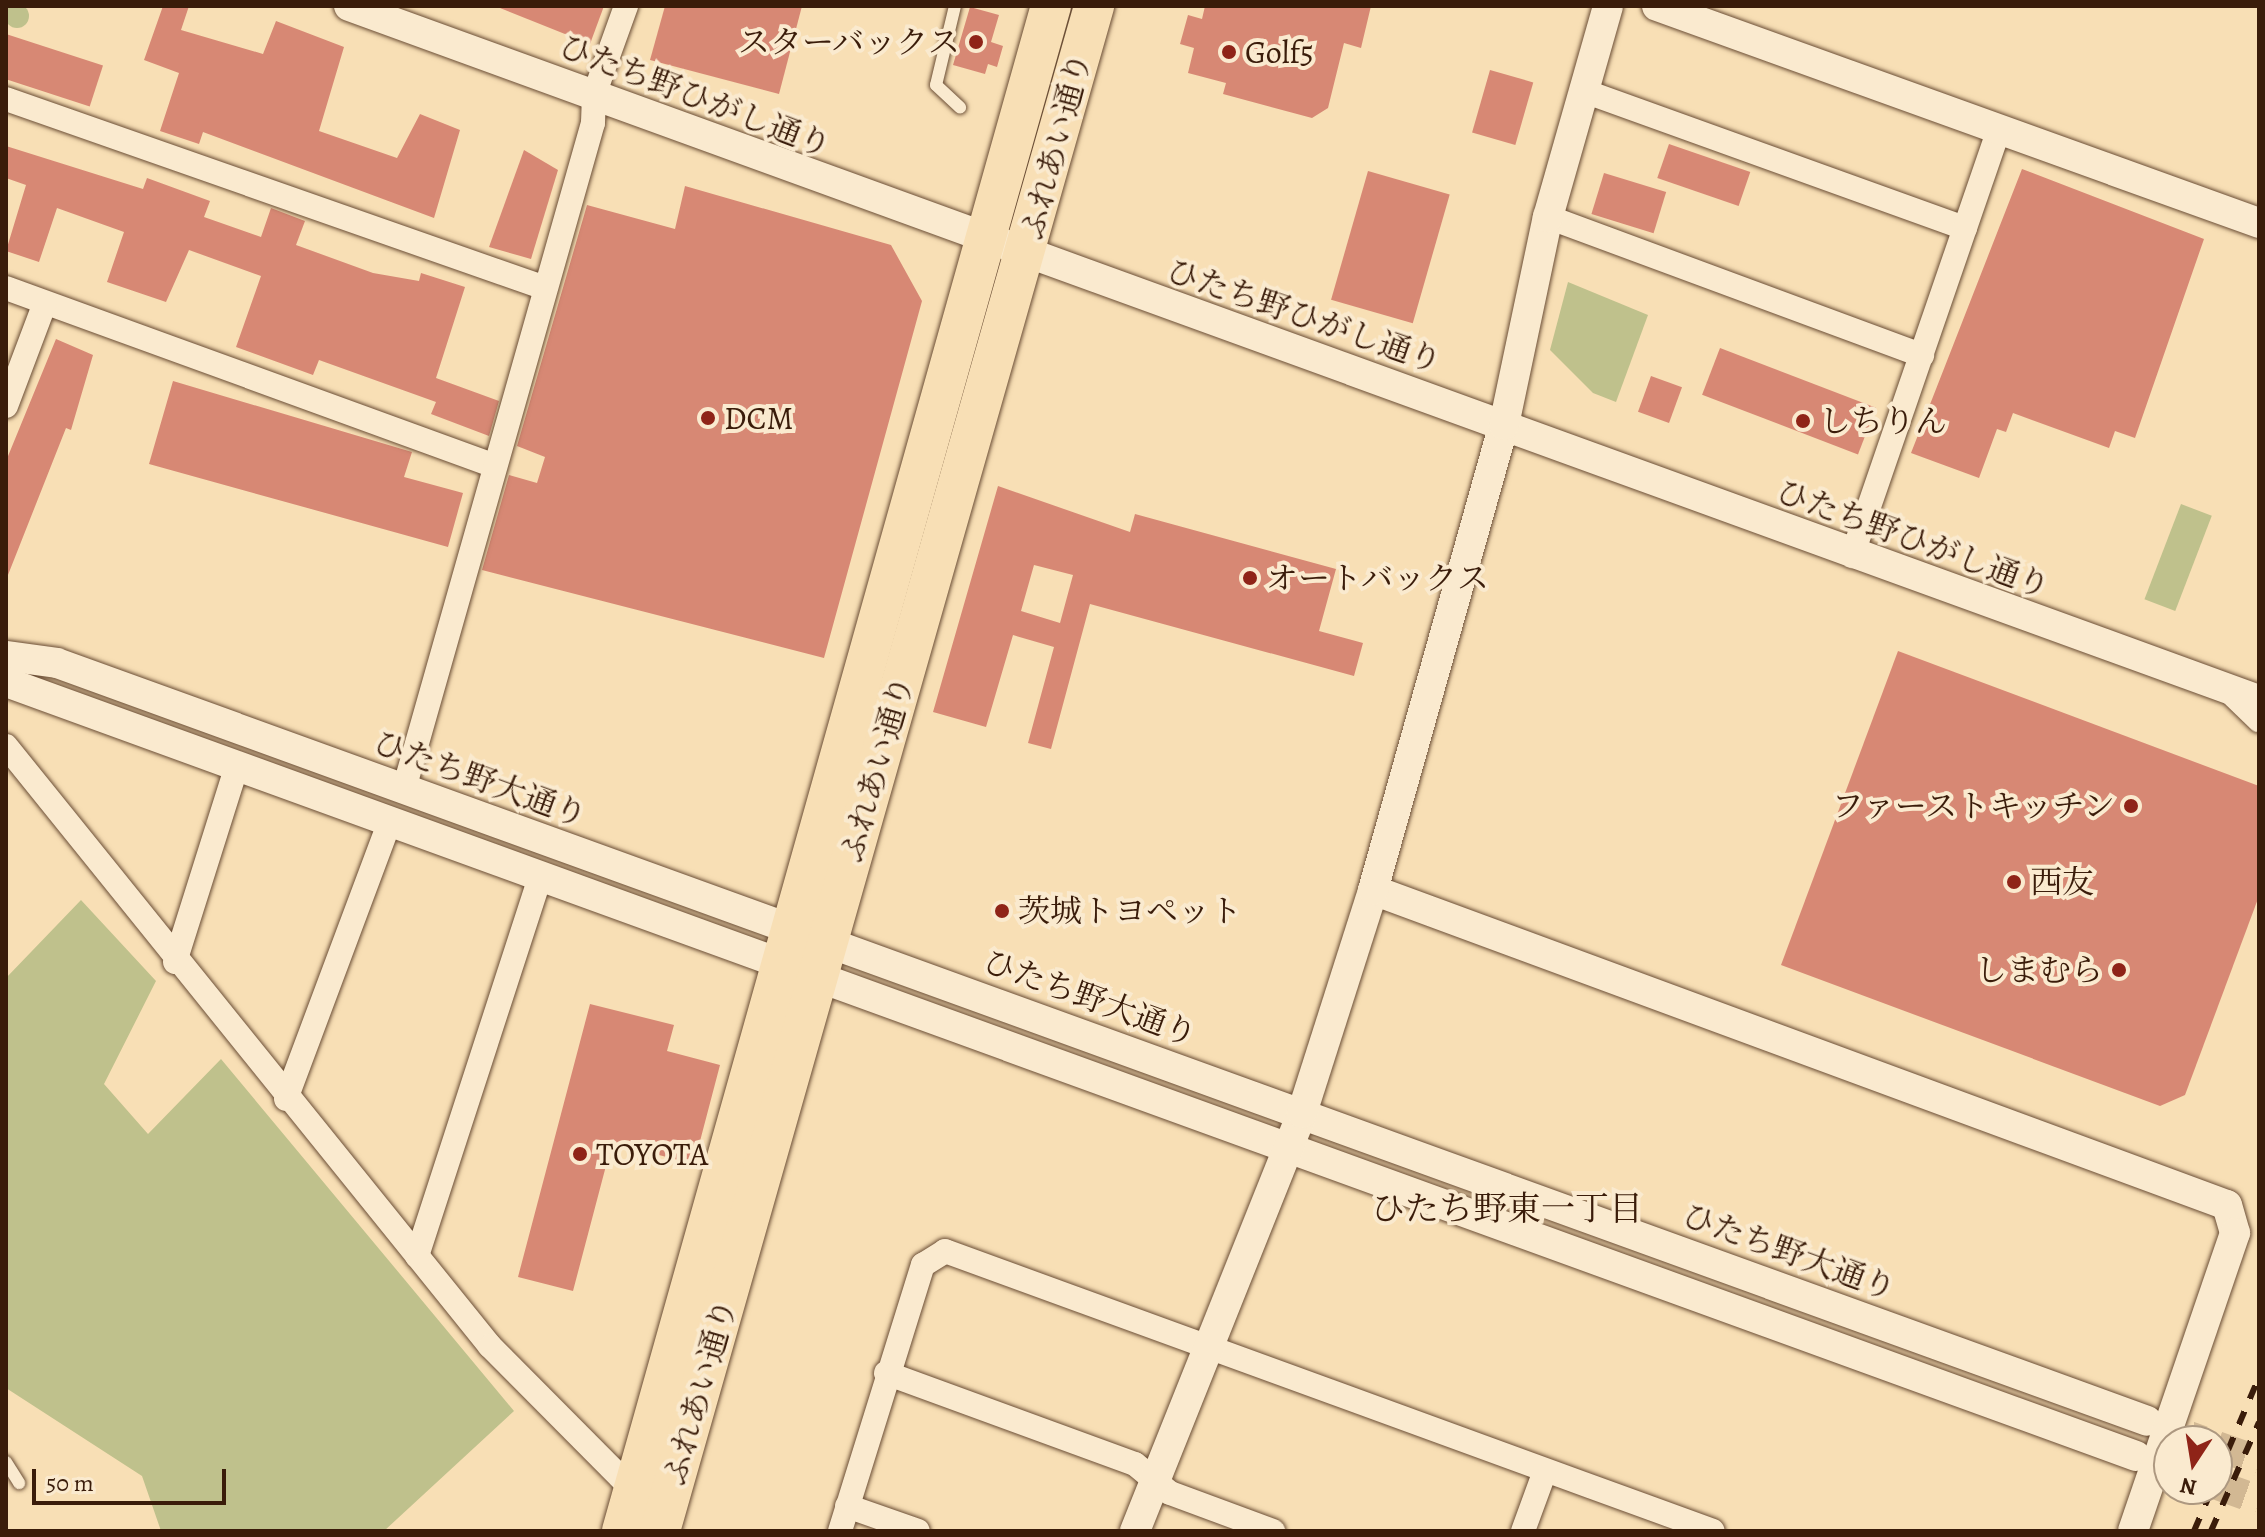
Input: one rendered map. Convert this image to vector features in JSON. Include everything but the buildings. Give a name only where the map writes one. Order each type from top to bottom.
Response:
[{"type":"main road","name":"ふれあい通り","points":[[660,1531],[984,241],[1051,6]]},
{"type":"main road","name":"ふれあい通り","points":[[622,1531],[1025,257],[1094,6]]},
{"type":"street","name":"ひたち野ひがし通り","points":[[349,6],[1025,257],[1504,425],[1852,556],[2246,698]]},
{"type":"street","points":[[404,789],[545,288],[594,95],[626,6]]},
{"type":"street","points":[[1135,1531],[1302,1113],[1373,890],[1504,425],[1548,217],[1608,6]]},
{"type":"street","points":[[1657,6],[2259,223]]},
{"type":"street","points":[[1584,91],[1965,228]]},
{"type":"street","points":[[6,99],[545,288]]},
{"type":"street","points":[[1852,556],[1999,130]]},
{"type":"street","points":[[1548,217],[1922,355]]},
{"type":"street","points":[[6,288],[495,466]]},
{"type":"street","points":[[6,406],[45,303]]},
{"type":"street","name":"ひたち野大通り","points":[[6,656],[57,663],[404,789],[1287,1150],[2136,1456]]},
{"type":"street","name":"ひたち野大通り","points":[[6,682],[237,765],[539,881],[804,954],[1302,1113],[2147,1421]]},
{"type":"street","points":[[2246,698],[2259,720]]},
{"type":"street","points":[[6,746],[175,962],[490,1346],[634,1491]]},
{"type":"street","points":[[175,962],[237,765]]},
{"type":"street","points":[[286,1099],[389,824]]},
{"type":"street","points":[[417,1256],[539,881]]},
{"type":"street","points":[[1373,890],[2227,1205],[2235,1233],[2133,1531]]},
{"type":"street","points":[[840,1531],[886,1373],[923,1265],[945,1251],[1713,1531]]},
{"type":"street","points":[[886,1373],[1135,1464],[1170,1493],[1273,1531]]},
{"type":"street","points":[[1523,1531],[1545,1471]]},
{"type":"street","points":[[847,1506],[918,1531]]},
{"type":"lane","points":[[955,6],[936,85],[960,107]]},
{"type":"lane","points":[[6,1462],[19,1483]]},
{"type":"green space","points":[[17,4],[28,11],[29,16],[22,27],[17,28],[6,21],[5,16],[12,5]]},
{"type":"green space","points":[[1568,282],[1648,315],[1616,402],[1593,393],[1550,350]]},
{"type":"green space","points":[[2181,504],[2212,516],[2175,611],[2144,599]]},
{"type":"green space","points":[[81,900],[156,981],[104,1084],[148,1134],[221,1059],[514,1411],[384,1531],[161,1531],[142,1476],[6,1388],[6,978]]},
{"type":"tunnel","points":[[2147,1421],[2158,1425]]},
{"type":"tunnel","points":[[2233,1452],[2259,1461]]},
{"type":"tunnel","points":[[2233,1491],[2259,1500]]},
{"type":"railway","points":[[2233,1438],[2259,1377]]},
{"type":"railway","points":[[2211,1531],[2259,1422]]},
{"type":"railway","points":[[2194,1531],[2205,1505]]},
{"type":"place","name":"スターバックス","points":[[976,42]]},
{"type":"place","name":"Golf5","points":[[1229,52]]},
{"type":"place","name":"DCM","points":[[708,418]]},
{"type":"place","name":"しちりん","points":[[1803,421]]},
{"type":"place","name":"オートバックス","points":[[1250,578]]},
{"type":"place","name":"ファーストキッチン","points":[[2131,806]]},
{"type":"place","name":"西友","points":[[2014,882]]},
{"type":"place","name":"茨城トヨペット","points":[[1002,911]]},
{"type":"place","name":"しまむら","points":[[2119,970]]},
{"type":"place","name":"TOYOTA","points":[[580,1154]]},
{"type":"district","name":"ひたち野東一丁目","points":[[1507,1209]]}]
